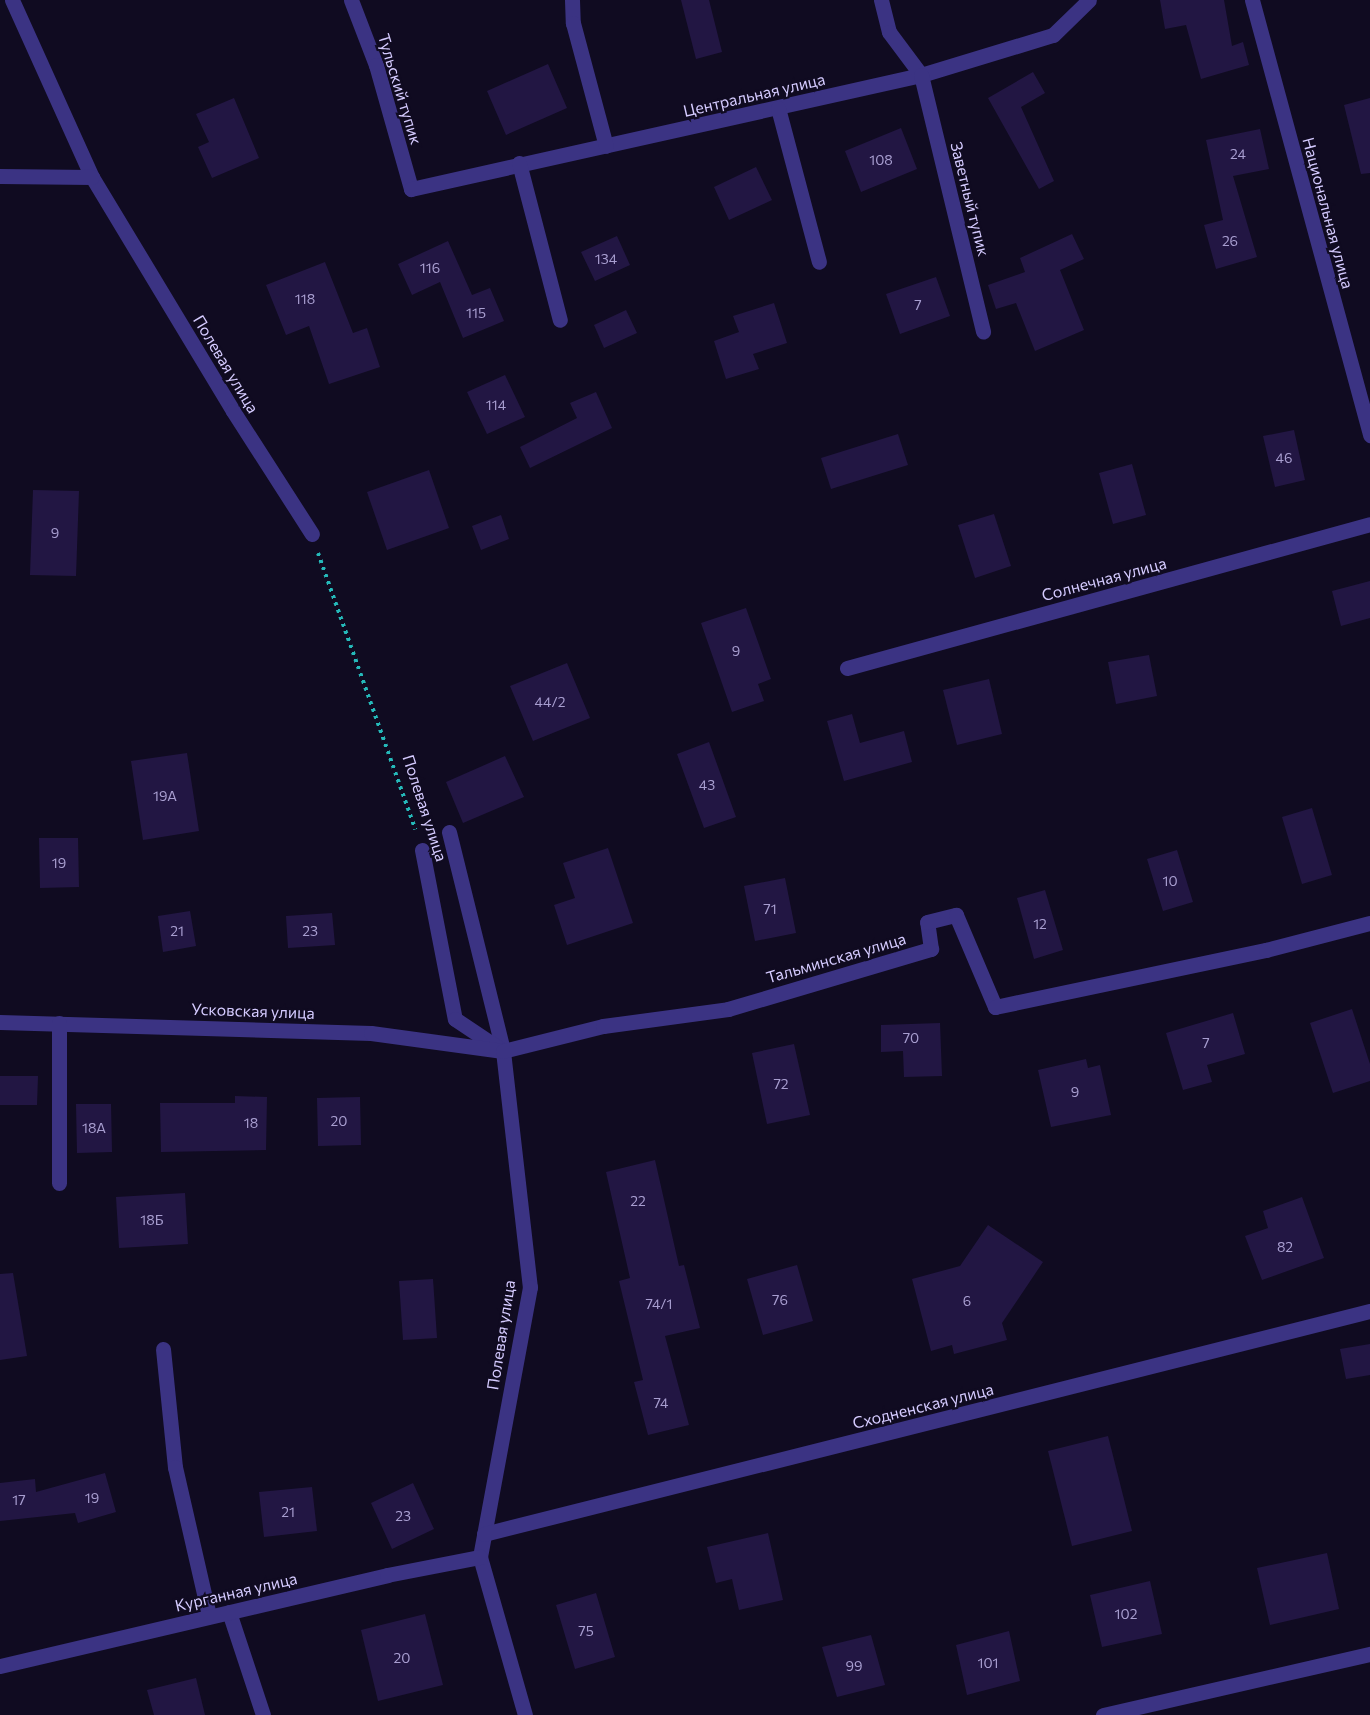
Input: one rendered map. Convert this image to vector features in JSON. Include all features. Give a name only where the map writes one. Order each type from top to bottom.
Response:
[{"type":"street","name":"Полевая улица","points":[[12,0],[92,177],[233,411],[312,534]]},
{"type":"street","name":"Тульский тупик","points":[[351,0],[376,64],[411,189]]},
{"type":"street","points":[[572,0],[573,23],[606,147]]},
{"type":"street","points":[[881,0],[889,32],[921,75]]},
{"type":"street","name":"Центральная улица","points":[[411,189],[519,163],[606,147],[921,75],[1053,35],[1089,0]]},
{"type":"street","name":"Национальная улица","points":[[1252,0],[1370,435]]},
{"type":"street","name":"Заветный тупик","points":[[921,75],[983,332]]},
{"type":"street","points":[[778,108],[819,262]]},
{"type":"street","points":[[519,163],[560,320]]},
{"type":"street","points":[[0,176],[92,177]]},
{"type":"street","name":"Солнечная улица","points":[[847,668],[1370,524]]},
{"type":"street","points":[[449,832],[504,1051]]},
{"type":"street","name":"Полевая улица","points":[[422,850],[455,1019],[504,1051],[530,1287],[480,1557],[525,1715]]},
{"type":"street","name":"Тальминская улица","points":[[504,1051],[603,1026],[728,1009],[931,949],[927,922],[956,915],[995,1007],[1266,950],[1370,923]]},
{"type":"street","name":"Усковская улица","points":[[0,1022],[371,1033],[504,1051]]},
{"type":"street","points":[[59,1023],[59,1183]]},
{"type":"street","name":"Сходненская улица","points":[[484,1534],[1370,1311]]},
{"type":"street","points":[[163,1349],[176,1467],[208,1616]]},
{"type":"street","name":"Курганная улица","points":[[0,1666],[208,1616],[480,1557]]},
{"type":"street","points":[[229,1612],[263,1715]]},
{"type":"street","points":[[1103,1715],[1370,1654]]},
{"type":"path","name":"Полевая улица","points":[[312,534],[422,850]]},
{"type":"building","points":[[681,0],[709,0],[722,52],[696,59]]},
{"type":"building","points":[[1160,0],[1224,0],[1232,46],[1243,42],[1249,65],[1201,79],[1186,25],[1165,29]]},
{"type":"building","points":[[548,64],[567,108],[506,135],[487,91]]},
{"type":"building","points":[[1033,72],[1045,93],[1021,107],[1054,181],[1039,189],[988,98]]},
{"type":"building","points":[[234,98],[259,158],[212,178],[198,147],[209,142],[196,114]]},
{"type":"building","points":[[1370,98],[1370,173],[1361,174],[1344,105]]},
{"type":"building","points":[[901,128],[917,169],[861,192],[845,151]]},
{"type":"building","points":[[1260,129],[1269,169],[1233,176],[1257,257],[1216,269],[1204,225],[1223,220],[1206,140]]},
{"type":"building","points":[[756,167],[772,200],[729,220],[714,187]]},
{"type":"building","points":[[1072,234],[1084,259],[1060,270],[1084,330],[1035,351],[1016,303],[996,309],[988,285],[1025,272],[1020,258]]},
{"type":"building","points":[[617,236],[630,265],[595,281],[581,252]]},
{"type":"building","points":[[448,241],[472,295],[490,288],[504,321],[463,338],[440,282],[412,295],[398,264]]},
{"type":"building","points":[[325,262],[353,333],[367,328],[380,367],[329,384],[309,326],[286,335],[266,285]]},
{"type":"building","points":[[936,277],[950,316],[900,334],[886,294]]},
{"type":"building","points":[[774,303],[787,343],[753,354],[759,369],[726,379],[714,341],[739,332],[733,316]]},
{"type":"building","points":[[626,310],[637,333],[604,348],[594,325]]},
{"type":"building","points":[[505,375],[525,417],[487,434],[467,392]]},
{"type":"building","points":[[596,392],[612,428],[530,468],[520,447],[577,418],[570,403]]},
{"type":"building","points":[[1294,430],[1305,480],[1275,487],[1263,436]]},
{"type":"building","points":[[898,434],[908,465],[831,489],[821,458]]},
{"type":"building","points":[[1132,464],[1146,515],[1113,524],[1099,473]]},
{"type":"building","points":[[429,470],[449,528],[387,550],[367,492]]},
{"type":"building","points":[[33,490],[79,491],[76,576],[30,575]]},
{"type":"building","points":[[994,514],[1011,566],[975,578],[958,525]]},
{"type":"building","points":[[501,515],[509,539],[481,550],[472,526]]},
{"type":"building","points":[[1370,581],[1370,618],[1341,626],[1332,591]]},
{"type":"building","points":[[746,608],[771,679],[758,684],[764,701],[732,712],[701,623]]},
{"type":"building","points":[[1149,655],[1157,696],[1116,704],[1108,662]]},
{"type":"building","points":[[567,663],[590,718],[533,741],[510,686]]},
{"type":"building","points":[[989,679],[1002,734],[957,745],[943,690]]},
{"type":"building","points":[[852,714],[860,743],[904,731],[912,762],[844,781],[827,721]]},
{"type":"building","points":[[709,742],[736,817],[704,828],[677,754]]},
{"type":"building","points":[[187,753],[199,831],[143,840],[131,761]]},
{"type":"building","points":[[505,756],[524,797],[463,823],[446,782]]},
{"type":"building","points":[[1312,808],[1332,875],[1302,884],[1282,817]]},
{"type":"building","points":[[39,838],[78,838],[79,887],[40,888]]},
{"type":"building","points":[[608,848],[633,923],[567,945],[554,905],[575,898],[563,863]]},
{"type":"building","points":[[1177,850],[1193,902],[1163,911],[1147,859]]},
{"type":"building","points":[[785,878],[796,933],[755,941],[744,886]]},
{"type":"building","points":[[1045,890],[1063,950],[1034,959],[1017,898]]},
{"type":"building","points":[[190,911],[196,946],[163,952],[158,916]]},
{"type":"building","points":[[332,913],[335,945],[288,948],[286,916]]},
{"type":"building","points":[[1352,1009],[1370,1064],[1370,1081],[1333,1093],[1310,1023]]},
{"type":"building","points":[[1233,1013],[1245,1054],[1207,1065],[1212,1082],[1183,1090],[1166,1033]]},
{"type":"building","points":[[940,1023],[942,1076],[904,1077],[903,1051],[881,1052],[881,1025]]},
{"type":"building","points":[[794,1044],[810,1115],[767,1124],[752,1053]]},
{"type":"building","points":[[1086,1059],[1088,1068],[1100,1065],[1111,1115],[1051,1127],[1038,1070]]},
{"type":"building","points":[[0,1076],[38,1076],[37,1105],[0,1105]]},
{"type":"building","points":[[235,1096],[267,1097],[266,1150],[161,1152],[160,1103],[235,1103]]},
{"type":"building","points":[[360,1097],[361,1145],[318,1146],[317,1098]]},
{"type":"building","points":[[76,1104],[111,1104],[112,1152],[77,1153]]},
{"type":"building","points":[[655,1160],[679,1266],[684,1265],[700,1328],[665,1336],[689,1425],[648,1435],[634,1382],[643,1380],[619,1281],[630,1278],[606,1172]]},
{"type":"building","points":[[185,1193],[188,1244],[119,1248],[116,1197]]},
{"type":"building","points":[[1302,1197],[1324,1258],[1262,1280],[1245,1236],[1268,1228],[1263,1211]]},
{"type":"building","points":[[988,1225],[1043,1262],[1002,1323],[1007,1340],[954,1354],[952,1345],[931,1351],[912,1279],[960,1266]]},
{"type":"building","points":[[797,1265],[813,1321],[763,1335],[747,1279]]},
{"type":"building","points":[[13,1273],[27,1356],[0,1360],[0,1274]]},
{"type":"building","points":[[433,1279],[437,1338],[403,1340],[399,1281]]},
{"type":"building","points":[[1370,1344],[1370,1375],[1346,1379],[1340,1349]]},
{"type":"building","points":[[1108,1436],[1132,1531],[1072,1546],[1048,1451]]},
{"type":"building","points":[[105,1473],[116,1512],[78,1523],[75,1513],[0,1521],[0,1483],[35,1479],[36,1492]]},
{"type":"building","points":[[413,1483],[434,1529],[392,1549],[371,1503]]},
{"type":"building","points":[[312,1487],[317,1531],[264,1537],[259,1492]]},
{"type":"building","points":[[768,1533],[783,1600],[739,1610],[732,1579],[716,1583],[707,1547]]},
{"type":"building","points":[[1327,1553],[1339,1609],[1270,1625],[1257,1568]]},
{"type":"building","points":[[1150,1581],[1162,1634],[1102,1647],[1090,1595]]},
{"type":"building","points":[[596,1593],[615,1657],[575,1669],[556,1605]]},
{"type":"building","points":[[425,1614],[443,1685],[378,1701],[361,1630]]},
{"type":"building","points":[[1009,1631],[1020,1681],[967,1695],[956,1645]]},
{"type":"building","points":[[871,1635],[885,1685],[837,1697],[822,1647]]},
{"type":"building","points":[[196,1678],[205,1715],[154,1715],[147,1690]]}]
